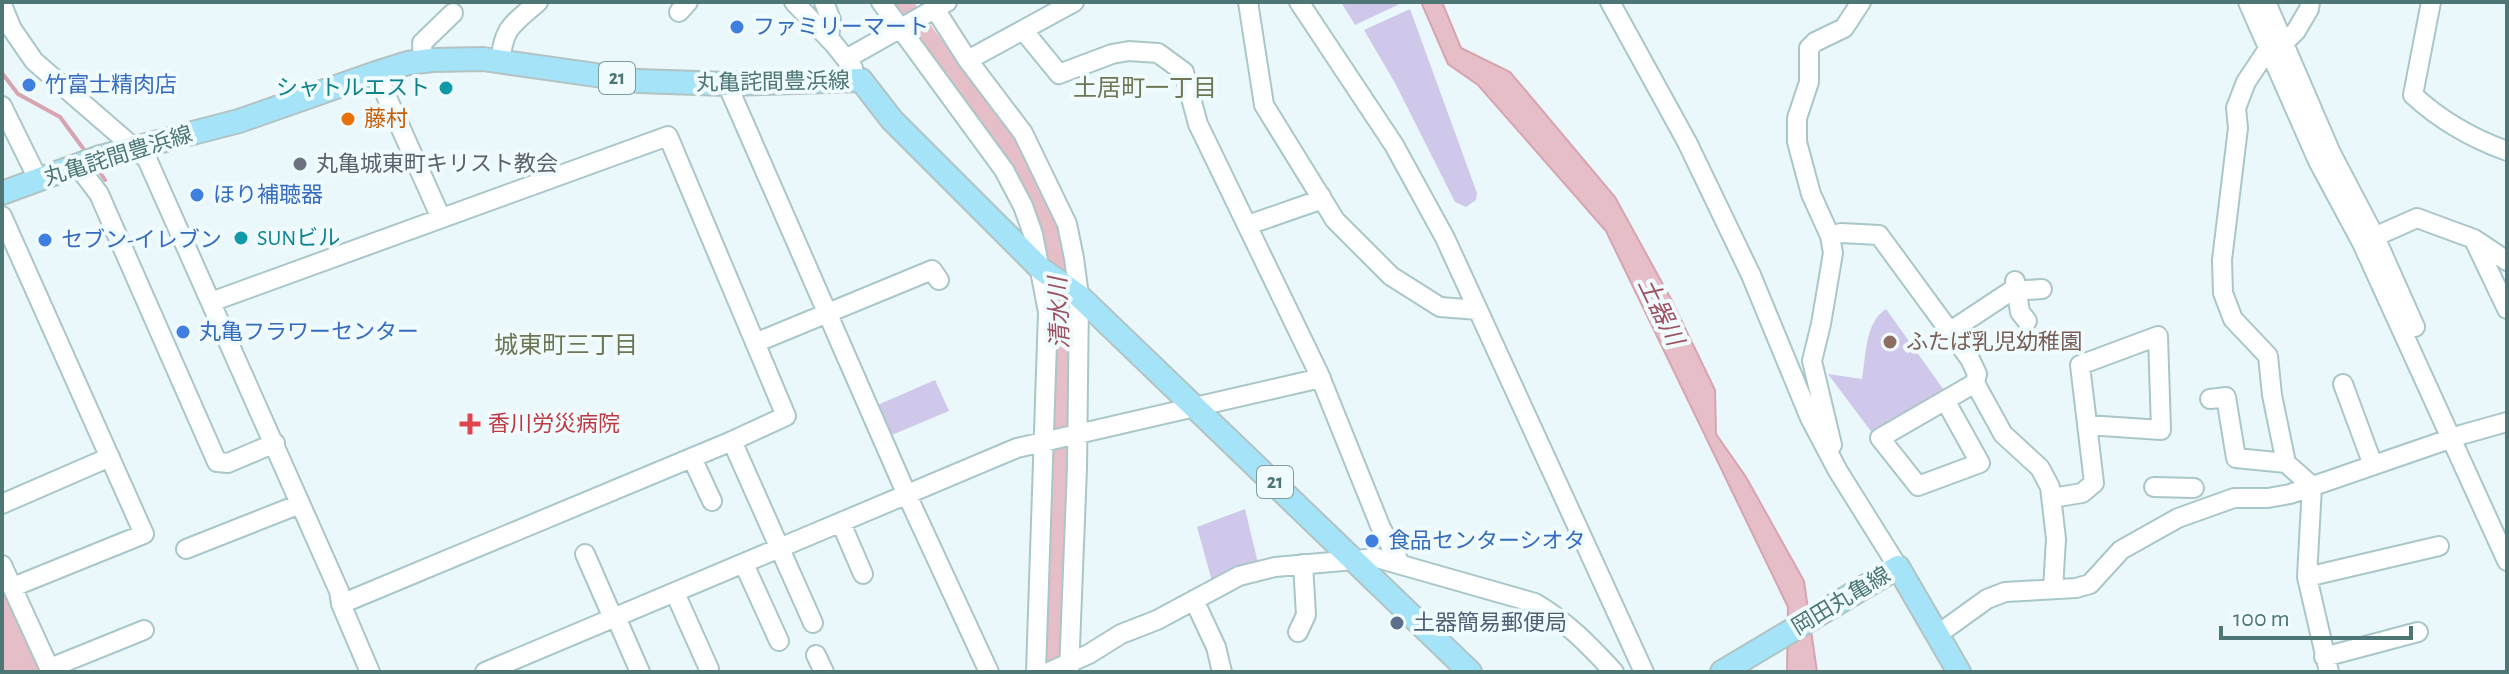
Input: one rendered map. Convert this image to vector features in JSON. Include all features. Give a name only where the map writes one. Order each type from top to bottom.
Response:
[{"type":"main road","name":"丸亀詫間豊浜線","points":[[2,193],[87,161],[239,121],[376,73],[423,62],[467,58],[638,81],[727,84],[861,80],[892,120],[1041,269],[1078,295],[1470,672]]},
{"type":"main road","name":"岡田丸亀線","points":[[1722,672],[1894,570],[1959,672]]},
{"type":"street","points":[[500,62],[507,29],[538,2]]},
{"type":"street","points":[[794,2],[829,39],[861,80]]},
{"type":"street","points":[[824,2],[831,20],[829,39]]},
{"type":"street","points":[[881,2],[1004,170],[1023,206],[1033,234],[1048,312],[1036,672]]},
{"type":"street","points":[[968,60],[1074,2]]},
{"type":"street","points":[[1248,2],[1264,105],[1335,220],[1391,276],[1440,307],[1478,310]]},
{"type":"street","points":[[1299,2],[1394,145],[1445,238],[1644,672]]},
{"type":"street","points":[[1610,2],[1687,142],[1751,275],[1810,418],[1894,570]]},
{"type":"street","points":[[1838,471],[1812,361],[1833,253],[1830,236],[1811,194],[1800,158],[1796,128],[1809,82],[1809,48],[1844,28],[1861,2]]},
{"type":"street","points":[[2248,2],[2276,46],[2331,153],[2459,436],[2507,529]]},
{"type":"street","points":[[2266,2],[2276,46]]},
{"type":"street","points":[[2286,463],[2272,395],[2268,356],[2233,319],[2223,293],[2222,260],[2238,128],[2236,108],[2246,82],[2309,9],[2310,2]]},
{"type":"street","points":[[2431,2],[2413,95],[2456,129],[2507,151]]},
{"type":"street","points":[[2,5],[12,29],[34,61],[147,159],[275,443],[339,591],[341,604],[370,672]]},
{"type":"street","points":[[846,59],[933,6],[968,60],[1023,133],[1067,224],[1078,295],[1073,669]]},
{"type":"street","points":[[423,62],[422,43],[453,13]]},
{"type":"street","points":[[1023,30],[1059,74],[1112,54],[1129,51],[1158,53],[1184,72],[1198,124],[1321,378],[1375,516],[1401,565]]},
{"type":"street","points":[[376,73],[441,218]]},
{"type":"street","points":[[727,84],[907,495],[989,672]]},
{"type":"street","points":[[2,106],[38,179]]},
{"type":"street","points":[[211,302],[668,136],[786,416],[341,604]]},
{"type":"street","points":[[87,161],[217,462],[228,463],[275,443]]},
{"type":"street","points":[[1248,225],[1314,202],[1321,196]]},
{"type":"street","points":[[2,216],[144,534],[13,587]]},
{"type":"street","points":[[2368,240],[2417,218],[2474,239],[2507,261]]},
{"type":"street","points":[[1830,236],[1841,233],[1879,235],[1970,359],[1977,374],[1975,383],[2003,434],[2040,468],[2052,498],[2056,539],[2053,589]]},
{"type":"street","points":[[2474,239],[2507,309]]},
{"type":"street","points":[[755,343],[932,270],[939,280]]},
{"type":"street","points":[[1949,332],[2016,285]]},
{"type":"street","points":[[2016,285],[2042,289]]},
{"type":"street","points":[[2016,285],[2020,312],[2027,321]]},
{"type":"street","points":[[2052,498],[2082,493],[2094,483],[2087,425],[2080,365],[2158,336],[2161,430],[2087,425]]},
{"type":"street","points":[[485,672],[1017,448],[1321,378]]},
{"type":"street","points":[[1945,400],[1980,463],[1918,486],[1880,438],[1945,400],[1975,383]]},
{"type":"street","points":[[2343,384],[2373,465]]},
{"type":"street","points":[[2210,399],[2226,397],[2236,458],[2286,463],[2312,486]]},
{"type":"street","points":[[1937,635],[1987,599],[2024,589],[2076,588],[2090,584],[2121,550],[2194,512],[2234,498],[2268,498],[2312,486],[2507,422]]},
{"type":"street","points":[[2459,436],[2507,561]]},
{"type":"street","points":[[732,441],[781,549],[809,598],[813,623]]},
{"type":"street","points":[[2,504],[110,457]]},
{"type":"street","points":[[692,458],[712,501]]},
{"type":"street","points":[[2154,487],[2194,484],[2194,512]]},
{"type":"street","points":[[2312,486],[2307,577],[2326,665],[2418,632]]},
{"type":"street","points":[[186,549],[300,504]]},
{"type":"street","points":[[841,523],[863,574]]},
{"type":"street","points":[[2307,577],[2439,546]]},
{"type":"street","points":[[585,554],[640,672]]},
{"type":"street","points":[[1049,672],[1073,669],[1239,576],[1303,564],[1377,558],[1535,603],[1550,611],[1614,672]]},
{"type":"street","points":[[744,564],[779,641]]},
{"type":"street","points":[[1303,564],[1309,622]]},
{"type":"street","points":[[2,565],[50,670],[144,630]]},
{"type":"street","points":[[675,593],[709,669]]},
{"type":"street","points":[[1194,600],[1216,647],[1222,672]]},
{"type":"shaded area","points":[[1341,2],[1404,2],[1355,25]]},
{"type":"shaded area","points":[[1410,9],[1477,193],[1476,200],[1466,207],[1455,202],[1395,83],[1364,30]]},
{"type":"shaded area","points":[[1886,309],[1946,393],[1873,434],[1828,374],[1862,379],[1870,331]]},
{"type":"shaded area","points":[[935,380],[949,411],[887,437],[873,407]]},
{"type":"shaded area","points":[[1245,509],[1258,563],[1230,570],[1212,581],[1197,527]]},
{"type":"water","name":"土器川","points":[[1421,2],[1442,2],[1461,48],[1510,72],[1615,197],[1671,299],[1715,390],[1716,434],[1746,477],[1804,581],[1817,672],[1787,672],[1788,607],[1606,231],[1478,85],[1448,64]]},
{"type":"water","points":[[2,576],[44,672],[2,672]]},
{"type":"waterway","name":"清水川","points":[[900,2],[1024,170],[1058,252],[1062,321],[1053,672]]},
{"type":"waterway","points":[[2,73],[18,94],[60,117],[88,155]]},
{"type":"waterway","points":[[95,165],[105,180]]},
{"type":"place","name":"ファミリーマート","points":[[737,27]]},
{"type":"place","name":"竹富士精肉店","points":[[29,85]]},
{"type":"place","name":"シャトルエスト","points":[[446,88]]},
{"type":"place","name":"藤村","points":[[348,119]]},
{"type":"place","name":"丸亀城東町キリスト教会","points":[[300,164]]},
{"type":"place","name":"ほり補聴器","points":[[197,195]]},
{"type":"place","name":"SUNビル","points":[[241,238]]},
{"type":"place","name":"セブン-イレブン","points":[[45,240]]},
{"type":"place","name":"丸亀フラワーセンター","points":[[183,332]]},
{"type":"place","name":"ふたば乳児幼稚園","points":[[1890,342]]},
{"type":"place","name":"香川労災病院","points":[[470,424]]},
{"type":"place","name":"食品センターシオタ","points":[[1372,541]]},
{"type":"place","name":"土器簡易郵便局","points":[[1397,623]]},
{"type":"district","name":"土居町一丁目","points":[[1145,89]]},
{"type":"district","name":"城東町三丁目","points":[[566,346]]}]
